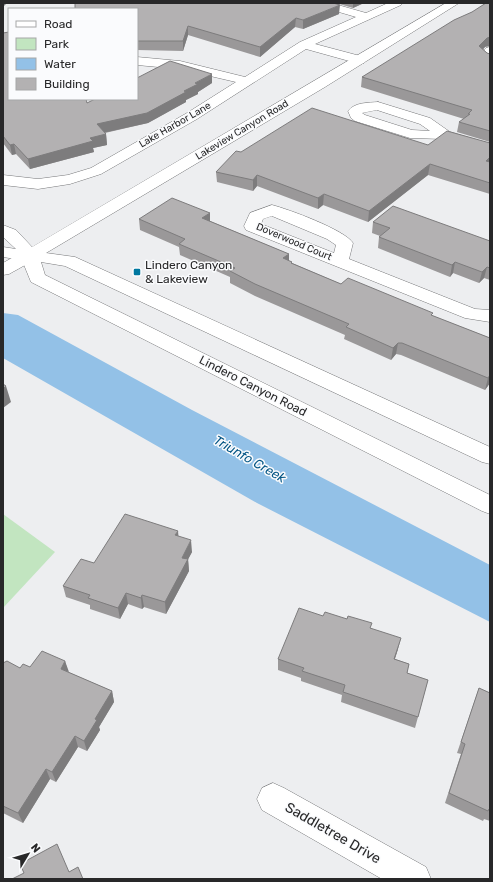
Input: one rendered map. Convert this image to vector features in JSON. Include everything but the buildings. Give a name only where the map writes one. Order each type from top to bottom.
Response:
[{"type":"street","points":[[319,3],[368,17]]},
{"type":"street","name":"Lake Harbor Lane","points":[[3,180],[38,184],[70,179],[96,170],[192,116],[304,45],[397,3]]},
{"type":"street","name":"Lakeview Canyon Road","points":[[3,270],[454,3]]},
{"type":"street","points":[[304,45],[360,60]]},
{"type":"street","points":[[490,51],[485,55],[490,58]]},
{"type":"street","points":[[138,61],[180,65],[246,82]]},
{"type":"street","points":[[445,134],[410,134],[360,118],[356,116],[355,111],[362,107],[378,106],[425,121],[445,134],[490,149]]},
{"type":"street","name":"Doverwood Court","points":[[340,261],[345,243],[333,235],[272,210],[256,216],[252,226],[472,314],[490,316]]},
{"type":"street","name":"Lindero Canyon Road","points":[[3,230],[12,234],[30,255],[37,278],[490,505]]},
{"type":"street","points":[[3,252],[69,261],[490,456]]},
{"type":"street","name":"Saddletree Drive","points":[[273,799],[414,879]]},
{"type":"green space","points":[[3,514],[55,552],[3,608]]},
{"type":"water","name":"Triunfo Creek","points":[[3,313],[18,315],[192,410],[490,565],[490,622],[257,503],[3,358]]},
{"type":"place","name":"Lindero Canyon & Lakeview","points":[[137,272]]}]
